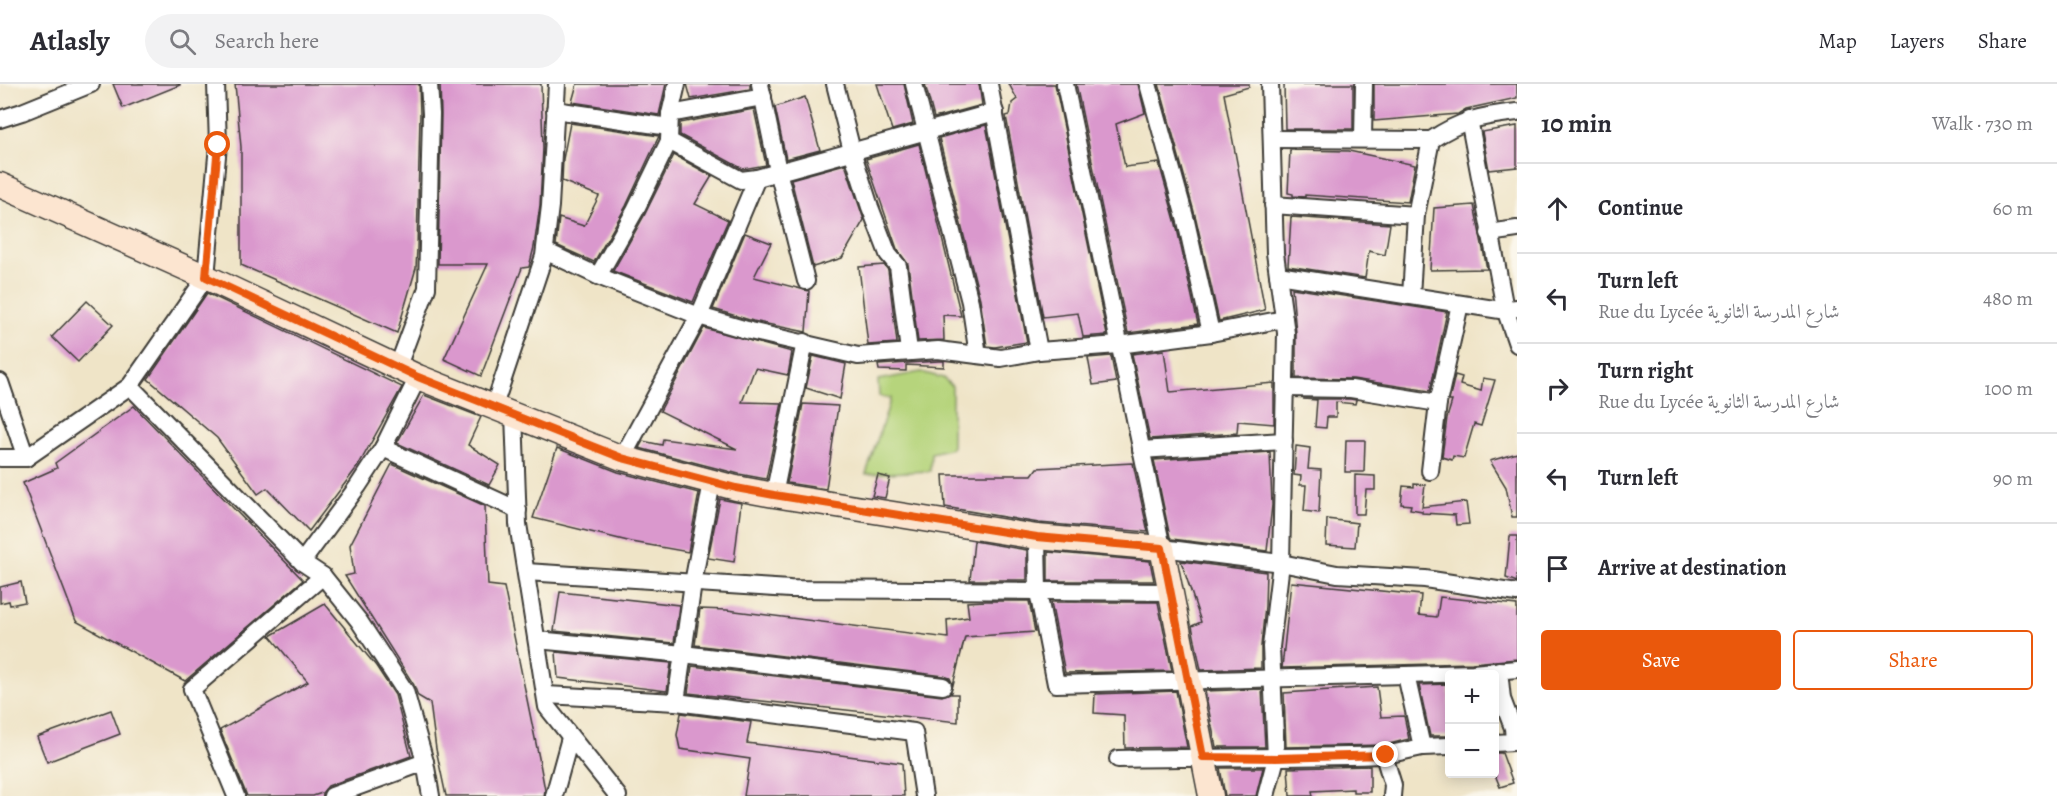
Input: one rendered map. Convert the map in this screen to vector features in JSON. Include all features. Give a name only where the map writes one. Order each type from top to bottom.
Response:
[{"type":"street","points":[[0,119],[91,84]]},
{"type":"street","points":[[0,458],[26,458],[130,386],[206,277],[218,145],[216,84]]},
{"type":"street","points":[[302,562],[383,448],[408,372],[427,288],[431,114],[429,84]]},
{"type":"street","points":[[557,84],[545,252],[504,410],[518,524],[547,707],[618,796]]},
{"type":"street","points":[[598,276],[635,211],[669,127],[677,84]]},
{"type":"street","points":[[835,84],[852,151],[888,254],[897,266],[909,351]]},
{"type":"street","points":[[914,84],[970,302],[978,355]]},
{"type":"street","points":[[989,84],[1039,351]]},
{"type":"street","points":[[1065,84],[1162,548],[1211,796]]},
{"type":"street","points":[[1148,84],[1186,221],[1211,333]]},
{"type":"street","points":[[1266,796],[1276,758],[1271,647],[1281,563],[1286,333],[1275,253],[1270,84]]},
{"type":"street","points":[[1363,139],[1364,84]]},
{"type":"street","points":[[669,127],[762,90],[778,171],[806,281]]},
{"type":"street","points":[[555,110],[669,127],[741,180],[757,178],[995,112]]},
{"type":"street","points":[[0,129],[22,112]]},
{"type":"street","points":[[1272,139],[1431,140],[1469,119],[1517,112]]},
{"type":"street","points":[[1469,119],[1489,233],[1511,309],[1517,344]]},
{"type":"street","points":[[1411,296],[1416,215],[1431,140]]},
{"type":"street","points":[[622,458],[699,316],[757,178]]},
{"type":"street","points":[[2,188],[206,277],[408,372],[622,458],[712,482],[774,495],[1037,537],[1162,548],[1281,563],[1337,574],[1425,579],[1517,593]]},
{"type":"street","points":[[1274,205],[1416,215]]},
{"type":"street","points":[[1489,233],[1517,229]]},
{"type":"street","points":[[545,252],[598,276],[699,316],[750,331],[858,356],[938,350],[1001,358],[1039,351],[1119,345],[1211,333],[1284,319]]},
{"type":"street","points":[[1278,275],[1460,304],[1511,309]]},
{"type":"street","points":[[1430,471],[1438,403],[1460,304]]},
{"type":"street","points":[[774,495],[805,342]]},
{"type":"street","points":[[0,382],[4,403],[26,458]]},
{"type":"street","points":[[130,386],[302,562],[323,576],[359,621],[405,691],[432,796]]},
{"type":"street","points":[[1285,388],[1351,389],[1438,403]]},
{"type":"street","points":[[1141,450],[1284,441]]},
{"type":"street","points":[[383,448],[518,510]]},
{"type":"street","points":[[675,702],[693,583],[712,482]]},
{"type":"street","points":[[1037,537],[1038,592],[1056,684],[1445,673]]},
{"type":"street","points":[[526,572],[790,589],[1171,592]]},
{"type":"street","points":[[236,796],[192,689],[323,576]]},
{"type":"street","points":[[537,640],[683,654],[943,686]]},
{"type":"street","points":[[1499,743],[1516,743],[1502,699],[1499,670],[1517,669]]},
{"type":"street","points":[[1406,675],[1422,747]]},
{"type":"street","points":[[546,695],[675,702],[914,732],[924,796]]},
{"type":"street","points":[[554,796],[570,738]]},
{"type":"street","points":[[1118,759],[1386,755],[1422,747],[1445,746]]},
{"type":"street","points":[[1386,755],[1384,759],[1393,785],[1392,796]]},
{"type":"street","points":[[332,796],[425,762]]},
{"type":"green space","points":[[921,372],[943,378],[952,386],[952,448],[931,453],[930,471],[866,474],[891,398],[879,396],[878,380]]},
{"type":"building","points":[[113,84],[180,84],[180,85],[123,108]]},
{"type":"building","points":[[235,84],[419,84],[416,268],[397,333],[241,265],[241,147]]},
{"type":"building","points":[[440,84],[541,84],[543,148],[540,205],[534,247],[529,267],[522,268],[481,376],[444,359],[488,264],[438,264]]},
{"type":"building","points":[[577,84],[666,84],[659,115],[572,102]]},
{"type":"building","points":[[687,84],[750,84],[750,89],[691,99]]},
{"type":"building","points":[[877,84],[904,84],[913,124],[892,130]]},
{"type":"building","points":[[925,84],[979,84],[982,105],[934,118]]},
{"type":"building","points":[[1009,84],[1055,84],[1107,335],[1083,337],[1078,313],[1043,317],[1006,116],[1010,115],[1012,103],[1017,99]]},
{"type":"building","points":[[1076,84],[1138,84],[1145,113],[1116,124],[1125,167],[1159,163],[1176,224],[1198,324],[1128,333]]},
{"type":"building","points":[[1159,84],[1249,84],[1249,87],[1224,94],[1265,310],[1219,321],[1196,219]]},
{"type":"building","points":[[1284,84],[1353,84],[1353,129],[1285,129]]},
{"type":"building","points":[[1374,84],[1517,84],[1517,98],[1466,109],[1458,114],[1374,121]]},
{"type":"building","points":[[805,97],[820,150],[786,159],[775,107]]},
{"type":"building","points":[[754,109],[766,165],[743,169],[680,135],[680,123]]},
{"type":"building","points":[[570,123],[659,136],[626,206],[594,262],[556,245],[559,218],[584,226],[599,196],[562,181],[563,159]]},
{"type":"building","points":[[986,125],[1027,342],[995,347],[987,346],[980,299],[939,138]]},
{"type":"building","points":[[1517,126],[1517,167],[1489,170],[1482,132]]},
{"type":"building","points":[[919,144],[961,316],[943,315],[944,340],[918,341],[908,264],[897,249],[866,159]]},
{"type":"building","points":[[1290,150],[1349,151],[1415,165],[1408,202],[1293,196],[1288,193]]},
{"type":"building","points":[[674,155],[712,176],[695,204],[728,220],[693,302],[613,271],[644,216]]},
{"type":"building","points":[[845,164],[864,220],[842,258],[813,267],[791,179]]},
{"type":"building","points":[[1474,205],[1487,269],[1430,270],[1434,208]]},
{"type":"building","points":[[1291,217],[1390,224],[1385,255],[1369,251],[1365,278],[1288,266]]},
{"type":"building","points":[[745,233],[771,243],[754,277],[809,291],[806,332],[753,321],[713,309]]},
{"type":"building","points":[[884,265],[888,270],[897,343],[868,345],[859,267]]},
{"type":"building","points":[[1292,288],[1447,312],[1430,391],[1353,379],[1296,378],[1296,333]]},
{"type":"building","points":[[207,293],[402,387],[358,466],[309,531],[267,488],[258,494],[217,438],[148,379]]},
{"type":"building","points":[[87,301],[113,325],[78,362],[52,337]]},
{"type":"building","points":[[704,328],[792,352],[788,375],[755,368],[742,402],[782,403],[766,479],[639,448],[643,441],[662,445],[663,439],[737,449],[660,411]]},
{"type":"building","points":[[1164,350],[1170,392],[1274,383],[1274,424],[1238,421],[1237,433],[1150,439],[1132,354]]},
{"type":"building","points":[[813,356],[846,364],[840,399],[806,388]]},
{"type":"building","points":[[1111,356],[1116,382],[1093,385],[1088,358]]},
{"type":"building","points":[[944,361],[944,367],[906,365],[906,371],[879,370],[878,365]]},
{"type":"building","points":[[1455,375],[1462,377],[1460,385],[1481,391],[1483,378],[1495,380],[1481,426],[1474,424],[1464,458],[1453,456],[1452,460],[1442,457],[1447,418],[1452,401],[1449,401]]},
{"type":"building","points":[[424,395],[481,417],[468,445],[500,465],[489,485],[397,443]]},
{"type":"building","points":[[1303,399],[1356,400],[1355,404],[1336,402],[1336,417],[1327,417],[1326,428],[1315,427],[1317,400]]},
{"type":"building","points":[[803,404],[838,406],[826,489],[787,483]]},
{"type":"building","points":[[134,406],[303,580],[185,681],[76,621],[23,483],[57,468],[55,463]]},
{"type":"building","points":[[1346,440],[1365,440],[1364,472],[1345,472]]},
{"type":"building","points":[[1296,446],[1310,448],[1308,469],[1321,470],[1319,513],[1304,511],[1306,485],[1300,485],[1301,476],[1294,475]]},
{"type":"building","points":[[557,448],[618,472],[699,493],[688,552],[632,542],[533,518]]},
{"type":"building","points":[[1270,452],[1272,505],[1267,551],[1170,537],[1154,460]]},
{"type":"building","points":[[1517,453],[1517,517],[1512,517],[1506,487],[1490,461]]},
{"type":"building","points":[[1133,463],[1148,532],[1039,523],[945,507],[943,475],[1032,475],[1037,468]]},
{"type":"building","points":[[392,464],[485,506],[488,585],[504,587],[539,758],[544,796],[446,796],[436,749],[430,703],[418,696],[414,685],[345,576],[354,574],[350,545]]},
{"type":"building","points":[[878,475],[890,478],[885,498],[872,496]]},
{"type":"building","points":[[1355,475],[1375,476],[1375,490],[1366,490],[1364,514],[1355,514]]},
{"type":"building","points":[[1414,484],[1425,485],[1422,507],[1466,502],[1469,524],[1456,525],[1455,515],[1422,513],[1422,511],[1410,509],[1411,505],[1401,504],[1403,486],[1414,487]]},
{"type":"building","points":[[720,499],[741,503],[734,562],[708,558]]},
{"type":"building","points":[[1327,519],[1357,523],[1355,547],[1326,545]]},
{"type":"building","points":[[1510,536],[1517,536],[1517,582],[1506,578]]},
{"type":"building","points":[[974,541],[1027,550],[1027,580],[970,580]]},
{"type":"building","points":[[1048,552],[1150,561],[1154,581],[1048,581]]},
{"type":"building","points":[[1181,561],[1266,572],[1261,668],[1201,670],[1192,626],[1201,622]]},
{"type":"building","points":[[21,582],[25,602],[10,605],[9,601],[0,603],[0,587]]},
{"type":"building","points":[[1291,582],[1421,595],[1419,615],[1437,617],[1440,597],[1517,605],[1517,659],[1472,663],[1282,668]]},
{"type":"building","points":[[560,592],[679,605],[674,643],[554,631]]},
{"type":"building","points":[[1029,601],[1035,632],[965,637],[953,685],[950,678],[944,676],[695,645],[700,609],[727,610],[948,638],[947,620],[969,617],[967,602]]},
{"type":"building","points":[[1051,602],[1158,602],[1172,671],[1065,673]]},
{"type":"building","points":[[325,604],[376,666],[395,695],[411,756],[328,786],[322,793],[313,796],[247,796],[220,730],[308,682],[270,636]]},
{"type":"building","points":[[556,652],[671,663],[667,691],[558,678]]},
{"type":"building","points":[[692,666],[942,696],[952,692],[951,694],[958,694],[958,722],[688,693]]},
{"type":"building","points":[[1445,684],[1445,736],[1430,736],[1419,685]]},
{"type":"building","points":[[1377,687],[1381,717],[1404,716],[1409,739],[1385,745],[1286,747],[1284,693]]},
{"type":"building","points":[[1262,689],[1265,747],[1216,747],[1205,691]]},
{"type":"building","points":[[1176,691],[1187,747],[1125,748],[1124,715],[1094,713],[1095,694]]},
{"type":"building","points":[[111,710],[120,734],[47,762],[37,737]]},
{"type":"building","points":[[681,713],[751,722],[747,743],[902,763],[904,796],[744,796],[750,759],[680,749],[677,735]]},
{"type":"building","points":[[1499,753],[1502,753],[1513,783],[1500,787],[1496,778],[1499,778]]},
{"type":"building","points":[[1370,766],[1370,792],[1353,792],[1353,789],[1312,791],[1313,796],[1290,796],[1288,768]]},
{"type":"building","points":[[1220,768],[1263,768],[1256,796],[1225,796]]},
{"type":"route","points":[[218,145],[206,277],[418,377],[622,458],[736,488],[774,495],[1037,537],[1162,548],[1203,757],[1386,755]]}]
